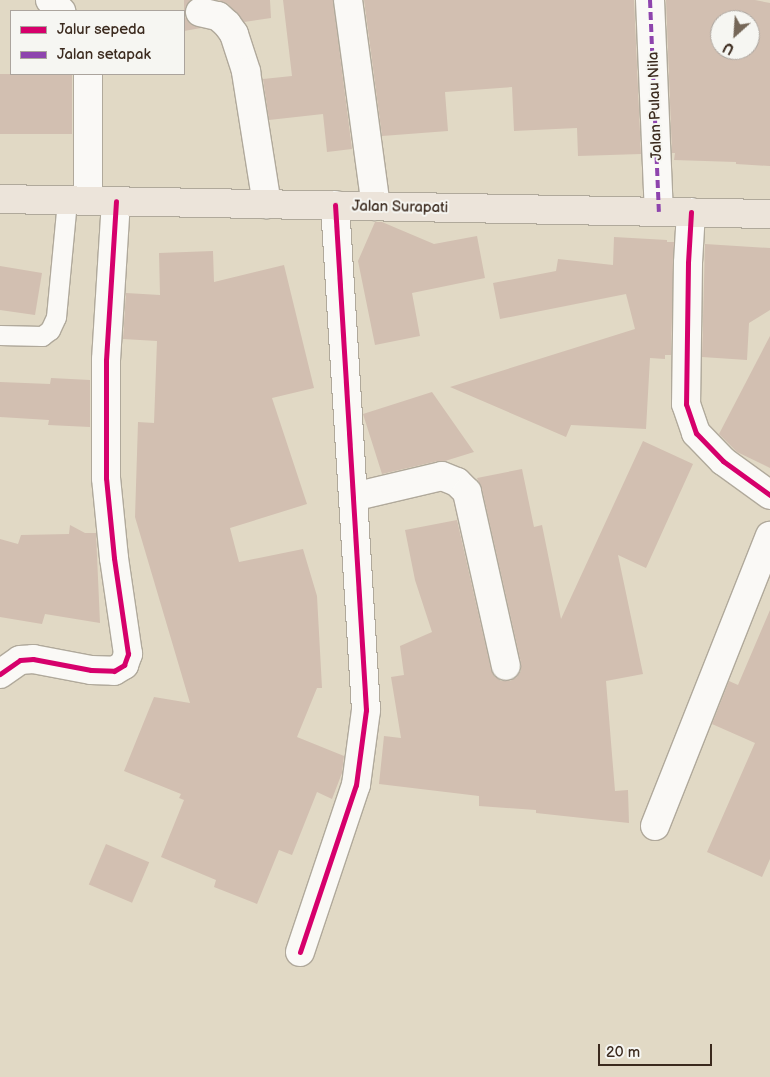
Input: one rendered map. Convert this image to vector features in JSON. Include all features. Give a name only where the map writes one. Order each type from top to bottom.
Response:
[{"type":"highway","name":"Jalan Surapati","points":[[0,198],[770,214]]},
{"type":"street","points":[[50,0],[60,10]]},
{"type":"street","points":[[348,0],[376,206]]},
{"type":"street","name":"Jalan Pulau Nila","points":[[650,0],[659,212]]},
{"type":"street","points":[[200,12],[218,16],[234,34],[246,72],[267,204]]},
{"type":"street","points":[[78,200],[88,75]]},
{"type":"street","points":[[0,674],[20,660],[33,658],[91,670],[114,671],[124,665],[128,654],[114,558],[106,478],[106,360],[116,201]]},
{"type":"street","points":[[300,952],[356,785],[366,710],[336,205]]},
{"type":"street","points":[[691,212],[688,263],[686,404],[696,433],[723,461],[770,495]]},
{"type":"street","points":[[353,497],[442,476],[457,482],[467,492],[506,666]]},
{"type":"street","points":[[655,826],[770,536]]},
{"type":"lane","points":[[0,335],[42,336],[50,330],[56,317],[78,200]]},
{"type":"building","points":[[184,0],[191,0],[185,10]]},
{"type":"building","points":[[218,0],[270,0],[271,18],[244,22],[228,4]]},
{"type":"building","points":[[283,0],[333,0],[352,149],[327,152],[323,114],[269,120],[263,79],[292,76]]},
{"type":"building","points":[[364,0],[634,0],[641,154],[578,156],[577,128],[514,131],[512,87],[445,92],[448,131],[382,136]]},
{"type":"building","points":[[666,0],[755,0],[770,3],[770,166],[736,164],[736,162],[674,160],[675,153],[672,153]]},
{"type":"building","points":[[185,17],[190,24],[201,28],[185,31]]},
{"type":"building","points":[[0,74],[72,75],[72,134],[0,134]]},
{"type":"building","points":[[375,222],[382,222],[434,244],[477,236],[485,278],[412,293],[420,336],[375,345],[358,261]]},
{"type":"building","points":[[614,237],[674,242],[671,355],[665,355],[665,359],[650,358],[646,429],[571,425],[566,437],[450,387],[635,329],[626,294],[500,319],[493,283],[556,271],[558,259],[613,265]]},
{"type":"building","points":[[705,244],[770,248],[770,310],[749,323],[747,360],[702,357]]},
{"type":"building","points":[[213,251],[214,282],[284,265],[314,388],[272,398],[307,504],[230,528],[239,562],[303,549],[317,596],[322,688],[317,688],[297,737],[344,756],[342,773],[332,799],[317,792],[292,855],[279,850],[257,904],[214,887],[216,880],[161,857],[184,800],[179,798],[181,794],[124,771],[154,697],[190,703],[135,517],[138,422],[154,423],[157,341],[123,339],[126,293],[160,295],[159,253]]},
{"type":"building","points":[[0,266],[42,273],[35,315],[0,310]]},
{"type":"building","points":[[770,336],[770,468],[737,452],[719,434]]},
{"type":"building","points":[[51,378],[90,380],[90,427],[48,425],[49,420],[0,417],[0,382],[50,384]]},
{"type":"building","points":[[432,392],[474,452],[445,461],[382,474],[363,414]]},
{"type":"building","points":[[643,441],[693,464],[646,568],[618,555],[643,674],[606,681],[615,791],[628,790],[629,823],[536,813],[536,810],[479,806],[479,796],[379,784],[384,736],[401,738],[391,677],[404,675],[400,646],[432,632],[415,580],[405,530],[457,520],[491,669],[494,676],[501,681],[510,681],[517,677],[521,671],[521,663],[482,489],[477,478],[522,469],[534,527],[542,525],[561,619]]},
{"type":"building","points":[[70,525],[85,533],[96,533],[100,623],[45,614],[42,624],[0,617],[0,539],[18,544],[21,535],[69,534]]},
{"type":"building","points":[[770,610],[770,859],[762,877],[707,852],[755,743],[712,724],[729,681],[738,685]]},
{"type":"building","points":[[106,844],[149,862],[132,903],[89,885]]},
{"type":"marked path","points":[[650,0],[659,212]]},
{"type":"cycle path","points":[[0,674],[20,660],[33,659],[91,670],[114,671],[124,665],[128,654],[114,558],[106,478],[106,360],[116,201]]},
{"type":"cycle path","points":[[300,952],[356,785],[366,710],[335,205]]},
{"type":"cycle path","points":[[691,212],[688,263],[686,404],[696,433],[723,461],[770,495]]}]
